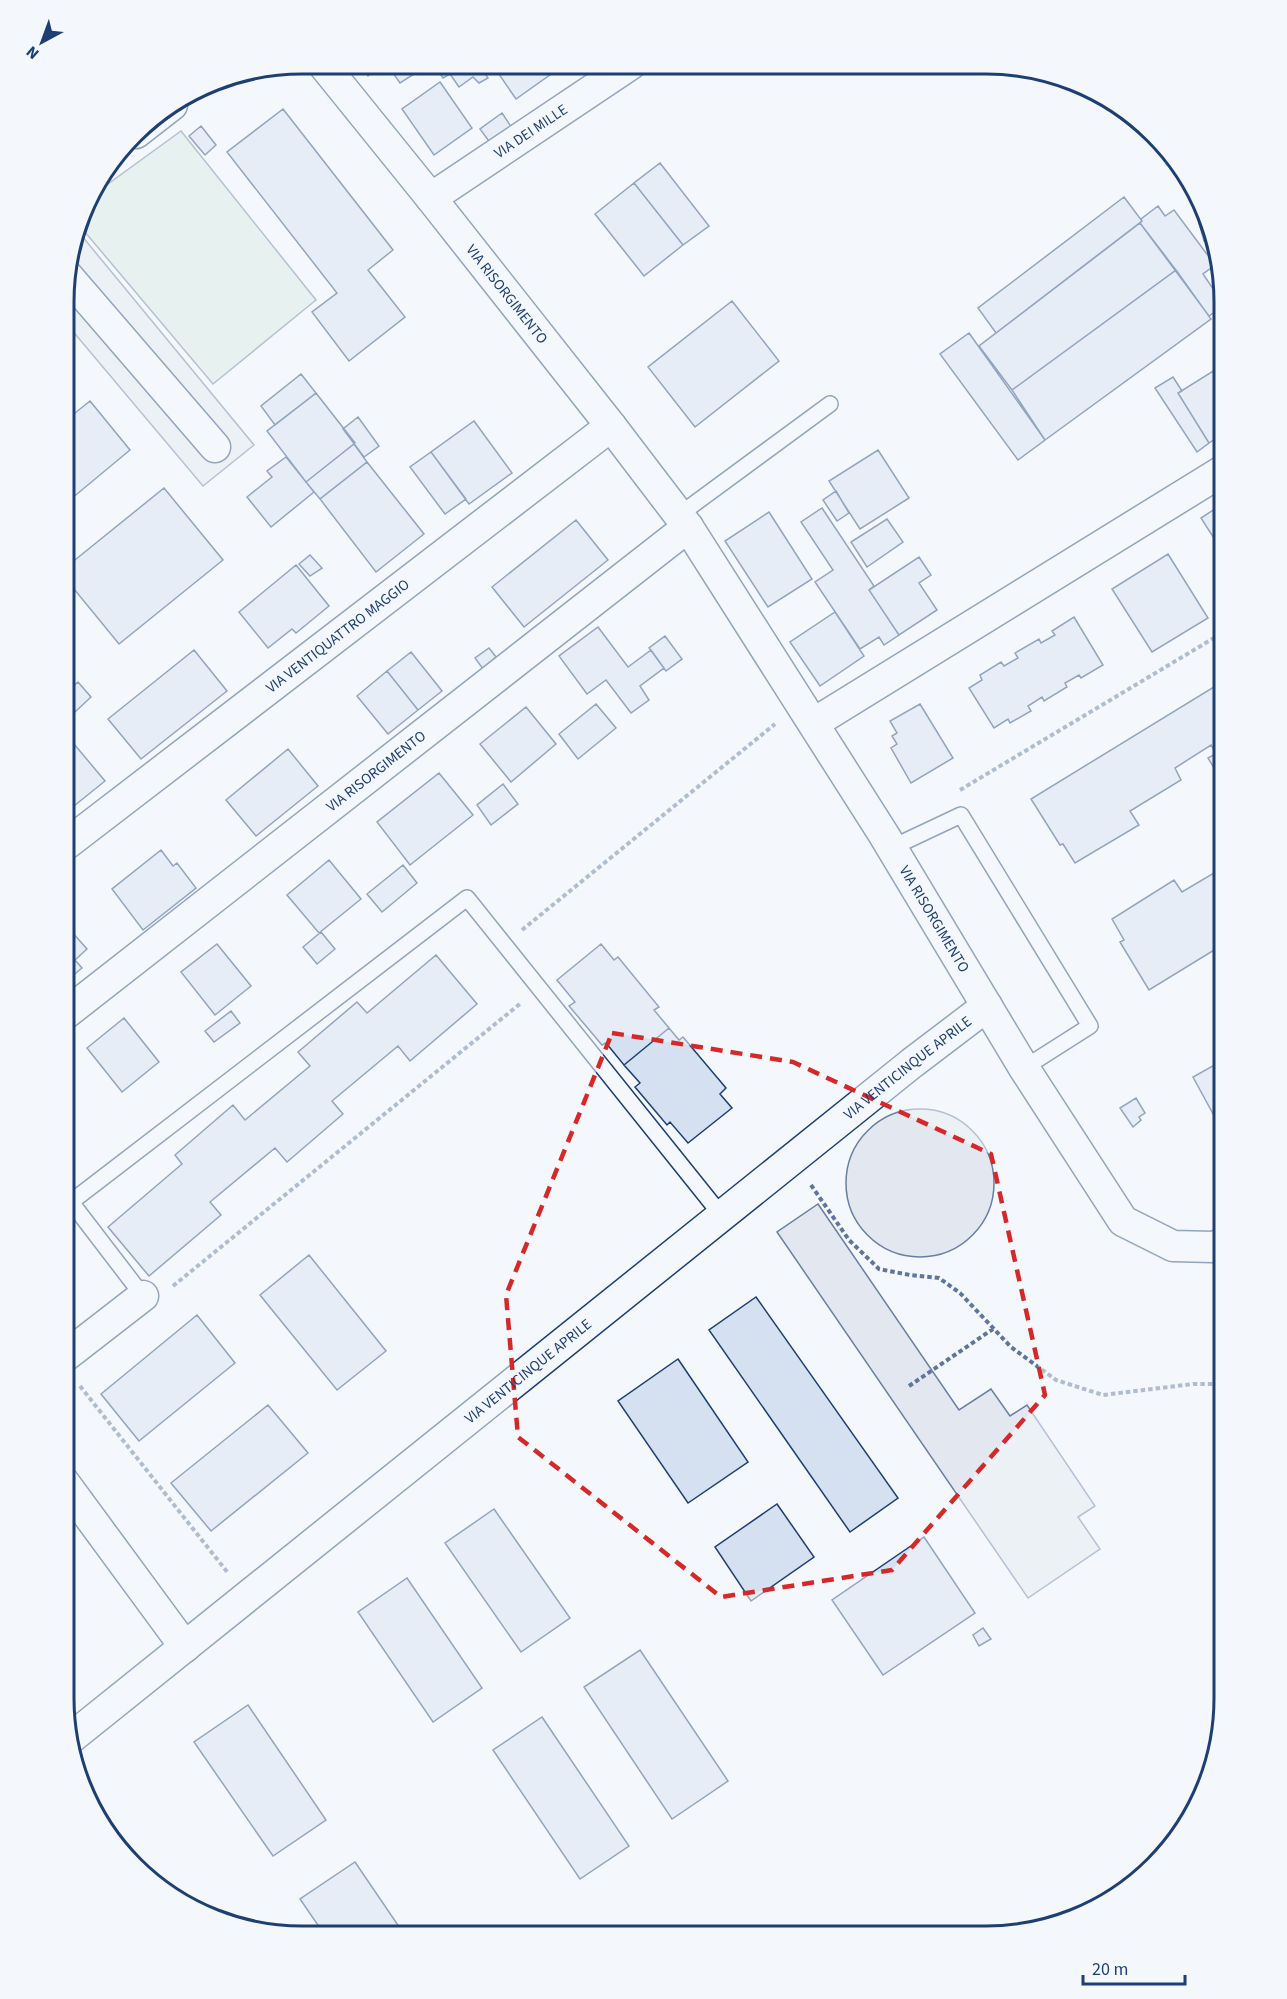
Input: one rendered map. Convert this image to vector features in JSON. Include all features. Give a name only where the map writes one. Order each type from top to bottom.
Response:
[{"type":"street","name":"VIA RISORGIMENTO","points":[[331,74],[611,426],[683,521],[814,723],[1024,1068],[1123,1221],[1173,1246],[1214,1247]]},
{"type":"street","name":"VIA DEI MILLE","points":[[431,198],[616,74]]},
{"type":"street","points":[[74,284],[215,447]]},
{"type":"street","name":"VIA VENTIQUATTRO MAGGIO","points":[[74,838],[611,426]]},
{"type":"street","points":[[814,723],[1214,476]]},
{"type":"street","name":"VIA RISORGIMENTO","points":[[74,1007],[683,521]]},
{"type":"street","name":"VIA VENTICINQUE APRILE","points":[[76,1734],[912,1063],[987,1006]]},
{"type":"street","points":[[74,1365],[156,1293]]},
{"type":"street","points":[[74,1497],[185,1647]]},
{"type":"lane","points":[[683,521],[830,404]]},
{"type":"lane","points":[[891,848],[961,815],[1090,1026],[1024,1068]]},
{"type":"lane","points":[[74,1200],[467,898],[722,1216]]},
{"type":"lane","points":[[74,1205],[156,1293]]},
{"type":"path","points":[[956,792],[1214,638]]},
{"type":"path","points":[[513,937],[781,719]]},
{"type":"path","points":[[156,1293],[540,988]]},
{"type":"path","points":[[807,1180],[849,1240],[879,1269],[939,1278],[960,1293],[1011,1347],[1056,1380],[1103,1395],[1193,1384],[1214,1384]]},
{"type":"path","points":[[909,1386],[993,1329]]},
{"type":"path","points":[[74,1375],[247,1597]]},
{"type":"highlighted area","points":[[612,1033],[793,1062],[991,1154],[1045,1395],[892,1570],[721,1597],[518,1437],[506,1295]]},
{"type":"shaded area","points":[[181,131],[316,300],[213,384],[85,232],[104,187]]},
{"type":"shaded area","points":[[83,237],[254,445],[203,486],[74,333],[75,272]]},
{"type":"shaded area","points":[[920,1109],[948,1114],[961,1121],[972,1131],[982,1142],[989,1155],[994,1183],[989,1211],[982,1224],[972,1235],[961,1245],[948,1252],[920,1257],[892,1252],[879,1245],[868,1235],[858,1224],[851,1211],[846,1183],[851,1155],[858,1142],[868,1131],[879,1121],[892,1114]]},
{"type":"shaded area","points":[[818,1204],[959,1410],[991,1389],[1010,1416],[1027,1405],[1095,1506],[1078,1517],[1100,1549],[1028,1598],[777,1232]]},
{"type":"building","points":[[394,74],[414,74],[400,83]]},
{"type":"building","points":[[450,74],[485,74],[488,78],[479,83],[473,77],[459,87]]},
{"type":"building","points":[[499,74],[551,74],[516,99]]},
{"type":"building","points":[[440,82],[472,128],[434,155],[402,109]]},
{"type":"building","points":[[283,109],[393,250],[368,270],[405,317],[349,361],[312,312],[337,293],[227,152]]},
{"type":"building","points":[[502,113],[512,128],[491,144],[480,129]]},
{"type":"building","points":[[201,126],[216,145],[205,155],[189,136]]},
{"type":"building","points":[[660,163],[709,226],[683,245],[634,183]]},
{"type":"building","points":[[634,183],[683,245],[644,276],[595,214]]},
{"type":"building","points":[[1124,197],[1142,221],[996,333],[978,308]]},
{"type":"building","points":[[1158,206],[1165,216],[1174,210],[1209,257],[1211,268],[1203,274],[1213,289],[1214,312],[1209,316],[1140,223],[1141,219]]},
{"type":"building","points":[[1140,223],[1176,270],[1012,390],[979,346]]},
{"type":"building","points":[[1176,270],[1211,319],[1045,440],[1012,390]]},
{"type":"building","points":[[732,301],[779,361],[695,427],[648,367]]},
{"type":"building","points":[[969,333],[1045,440],[1018,460],[940,354]]},
{"type":"building","points":[[1214,370],[1214,440],[1209,443],[1178,393]]},
{"type":"building","points":[[301,374],[316,393],[275,425],[261,406]]},
{"type":"building","points":[[1173,377],[1182,391],[1178,393],[1209,443],[1197,452],[1155,388]]},
{"type":"building","points":[[316,393],[355,443],[306,482],[267,431]]},
{"type":"building","points":[[90,401],[130,450],[74,497],[74,414]]},
{"type":"building","points":[[358,417],[379,446],[364,457],[343,429]]},
{"type":"building","points":[[474,421],[512,473],[469,504],[431,452]]},
{"type":"building","points":[[354,444],[367,462],[320,499],[306,482]]},
{"type":"building","points":[[878,450],[909,498],[860,529],[829,481]]},
{"type":"building","points":[[431,452],[466,499],[445,514],[410,467]]},
{"type":"building","points":[[286,457],[314,492],[271,527],[247,497],[272,477],[267,471]]},
{"type":"building","points":[[367,462],[424,534],[376,572],[320,499]]},
{"type":"building","points":[[164,488],[223,560],[119,644],[74,589],[74,561]]},
{"type":"building","points":[[836,491],[849,513],[837,521],[823,500]]},
{"type":"building","points":[[822,508],[874,586],[869,590],[899,635],[884,645],[879,637],[860,649],[815,582],[833,570],[801,522]]},
{"type":"building","points":[[1214,510],[1214,538],[1201,518]]},
{"type":"building","points":[[769,512],[812,579],[768,607],[725,541]]},
{"type":"building","points":[[887,519],[903,542],[867,567],[851,542]]},
{"type":"building","points":[[576,520],[608,560],[524,627],[492,587]]},
{"type":"building","points":[[1168,554],[1208,618],[1152,652],[1112,589]]},
{"type":"building","points":[[310,555],[322,568],[310,576],[299,564]]},
{"type":"building","points":[[919,557],[931,575],[919,583],[937,610],[899,635],[869,590]]},
{"type":"building","points":[[296,565],[329,606],[296,633],[292,629],[268,648],[239,612]]},
{"type":"building","points":[[835,612],[864,656],[820,686],[790,642]]},
{"type":"building","points":[[1074,617],[1103,665],[1081,678],[1079,675],[1065,683],[1067,687],[1044,701],[1042,697],[1028,706],[1031,711],[1010,723],[1008,719],[994,728],[969,688],[982,680],[980,675],[1001,662],[1004,666],[1018,658],[1015,653],[1039,639],[1041,643],[1055,635],[1052,631]]},
{"type":"building","points":[[598,627],[628,667],[651,650],[664,668],[640,686],[649,700],[631,713],[606,680],[587,694],[559,656]]},
{"type":"building","points":[[665,636],[682,659],[666,671],[649,648]]},
{"type":"building","points":[[489,648],[496,657],[483,669],[475,658]]},
{"type":"building","points":[[194,650],[227,691],[141,759],[108,719]]},
{"type":"building","points":[[411,652],[442,691],[418,710],[387,671]]},
{"type":"building","points":[[387,671],[418,710],[388,734],[357,696]]},
{"type":"building","points":[[78,682],[91,697],[75,712],[74,711],[74,685]]},
{"type":"building","points":[[1214,687],[1214,750],[1211,745],[1175,768],[1181,780],[1130,811],[1139,825],[1075,863],[1063,844],[1060,845],[1031,799]]},
{"type":"building","points":[[596,704],[616,728],[578,759],[559,734]]},
{"type":"building","points":[[920,704],[953,758],[911,783],[891,748],[897,744],[892,736],[897,733],[890,721]]},
{"type":"building","points":[[526,707],[556,744],[511,782],[480,744]]},
{"type":"building","points":[[74,744],[105,781],[74,806]]},
{"type":"building","points":[[288,749],[318,786],[256,836],[226,800]]},
{"type":"building","points":[[1214,755],[1214,768],[1208,758]]},
{"type":"building","points":[[439,773],[473,815],[410,865],[377,822]]},
{"type":"building","points":[[503,784],[518,804],[491,825],[477,805]]},
{"type":"building","points":[[161,850],[173,866],[177,863],[196,888],[143,930],[112,889]]},
{"type":"building","points":[[329,860],[361,899],[319,933],[287,895]]},
{"type":"building","points":[[403,865],[417,883],[382,912],[367,894]]},
{"type":"building","points":[[1214,873],[1214,950],[1149,990],[1120,942],[1124,940],[1112,919],[1174,880],[1182,892]]},
{"type":"building","points":[[321,932],[335,949],[317,964],[303,947]]},
{"type":"building","points":[[74,934],[87,949],[75,960],[82,968],[74,975]]},
{"type":"building","points":[[217,944],[251,986],[215,1015],[181,972]]},
{"type":"building","points":[[601,944],[614,960],[618,957],[659,1007],[654,1010],[669,1028],[624,1065],[606,1043],[602,1045],[569,1006],[575,1002],[557,980]]},
{"type":"building","points":[[436,955],[477,1004],[410,1061],[398,1046],[332,1101],[343,1114],[287,1162],[275,1148],[210,1202],[221,1215],[149,1276],[108,1227],[182,1164],[175,1155],[233,1105],[245,1120],[310,1066],[298,1052],[357,1002],[367,1013]]},
{"type":"building","points":[[231,1011],[240,1023],[214,1042],[205,1031]]},
{"type":"building","points":[[124,1018],[159,1062],[122,1092],[87,1048]]},
{"type":"building","points":[[669,1028],[679,1040],[683,1037],[726,1088],[720,1094],[732,1108],[688,1143],[670,1122],[667,1125],[635,1087],[640,1083],[624,1065]]},
{"type":"building","points":[[1214,1065],[1214,1116],[1193,1077]]},
{"type":"building","points":[[1136,1098],[1145,1113],[1139,1117],[1141,1120],[1133,1127],[1120,1108]]},
{"type":"building","points":[[309,1255],[386,1351],[337,1390],[260,1295]]},
{"type":"building","points":[[756,1297],[898,1498],[850,1532],[709,1330]]},
{"type":"building","points":[[197,1315],[235,1363],[139,1441],[101,1394]]},
{"type":"building","points":[[678,1359],[748,1462],[688,1503],[618,1401]]},
{"type":"building","points":[[268,1405],[308,1453],[211,1531],[171,1483]]},
{"type":"building","points":[[777,1504],[814,1557],[751,1601],[715,1547]]},
{"type":"building","points":[[494,1509],[570,1618],[521,1652],[445,1543]]},
{"type":"building","points":[[924,1537],[975,1613],[883,1675],[832,1600]]},
{"type":"building","points":[[407,1578],[482,1688],[433,1722],[358,1612]]},
{"type":"building","points":[[983,1628],[991,1639],[979,1646],[973,1635]]},
{"type":"building","points":[[640,1650],[728,1781],[672,1819],[584,1687]]},
{"type":"building","points":[[248,1705],[326,1820],[273,1856],[194,1742]]},
{"type":"building","points":[[542,1717],[629,1846],[580,1879],[493,1750]]},
{"type":"building","points":[[355,1862],[399,1926],[319,1926],[300,1899]]}]
